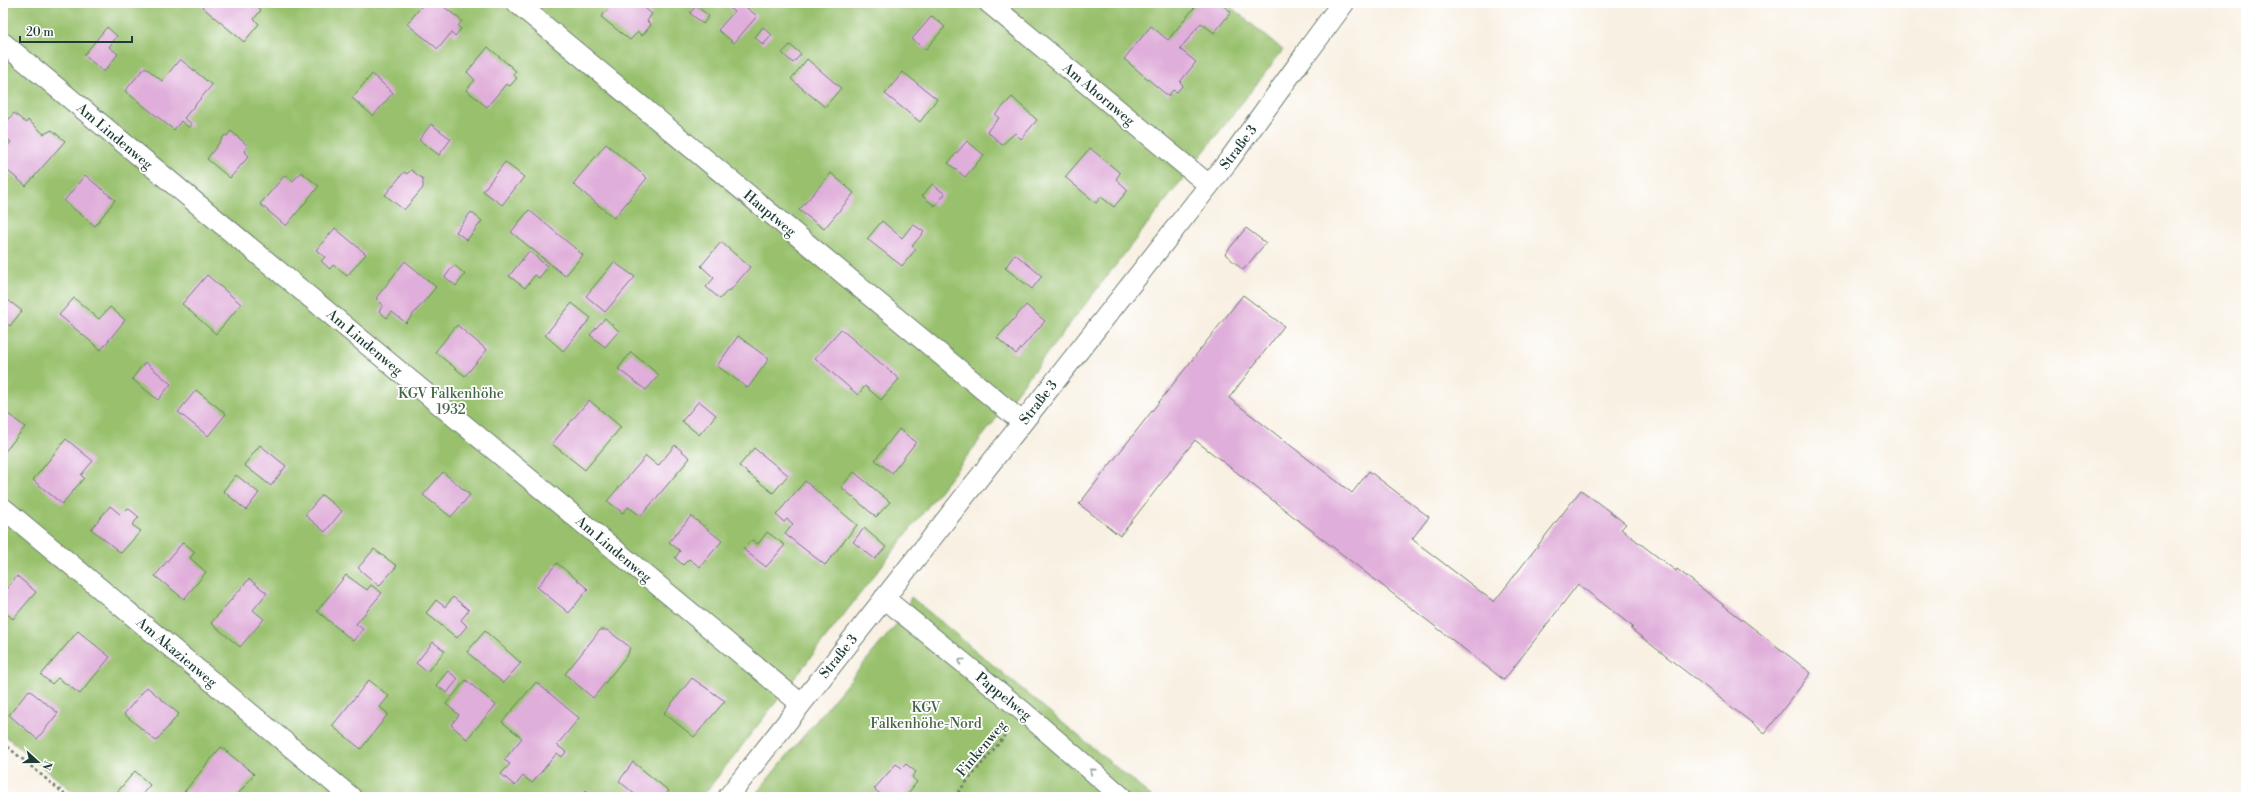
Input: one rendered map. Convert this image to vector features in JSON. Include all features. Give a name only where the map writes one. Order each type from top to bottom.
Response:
[{"type":"street","name":"Straße 3","points":[[1307,52],[1343,3]]},
{"type":"lane","name":"Hauptweg","points":[[517,3],[1022,422]]},
{"type":"lane","name":"Am Ahornweg","points":[[989,3],[1209,185]]},
{"type":"lane","name":"Am Lindenweg","points":[[3,43],[800,703]]},
{"type":"lane","name":"Straße 3","points":[[728,797],[800,703],[1209,185],[1307,52]]},
{"type":"lane","name":"Am Akazienweg","points":[[3,508],[352,797]]},
{"type":"lane","name":"Pappelweg","points":[[884,598],[1024,713],[1122,797]]},
{"type":"path","name":"Finkenweg","points":[[954,797],[1024,713]]},
{"type":"path","points":[[3,743],[68,797]]},
{"type":"green space","name":"KGV Falkenhöhe 1932","points":[[3,3],[1226,3],[1283,50],[702,797],[79,797],[3,734]]},
{"type":"green space","name":"KGV Falkenhöhe-Nord","points":[[911,597],[1152,797],[753,797],[904,615]]},
{"type":"building","points":[[206,3],[252,3],[261,10],[254,19],[259,24],[244,42],[202,7]]},
{"type":"building","points":[[424,3],[439,3],[462,21],[458,26],[461,29],[455,36],[451,33],[438,49],[407,24]]},
{"type":"building","points":[[613,3],[639,3],[652,14],[647,21],[651,25],[642,36],[638,32],[630,40],[601,17]]},
{"type":"building","points":[[724,3],[741,3],[757,16],[734,43],[718,30],[734,12]]},
{"type":"building","points":[[1198,3],[1220,3],[1231,12],[1214,33],[1201,23],[1180,49],[1196,62],[1180,82],[1183,85],[1177,92],[1173,90],[1168,96],[1124,59],[1151,26],[1168,40]]},
{"type":"building","points":[[696,6],[709,16],[703,24],[690,13]]},
{"type":"building","points":[[932,16],[945,27],[925,50],[912,39]]},
{"type":"building","points":[[107,27],[117,36],[109,47],[118,54],[104,72],[84,55]]},
{"type":"building","points":[[763,27],[772,35],[763,45],[755,37]]},
{"type":"building","points":[[790,45],[801,54],[793,63],[782,53]]},
{"type":"building","points":[[488,47],[516,71],[513,75],[517,78],[510,86],[506,84],[487,107],[466,90],[475,80],[467,72]]},
{"type":"building","points":[[180,59],[212,85],[184,118],[192,124],[189,128],[181,121],[174,130],[125,91],[145,67],[162,81]]},
{"type":"building","points":[[807,59],[841,88],[825,107],[791,79]]},
{"type":"building","points":[[903,72],[937,99],[920,122],[885,94]]},
{"type":"building","points":[[372,74],[393,93],[373,116],[352,98]]},
{"type":"building","points":[[1012,97],[1037,120],[1021,139],[1015,133],[1002,145],[987,131],[999,118],[995,115]]},
{"type":"building","points":[[14,113],[26,123],[28,120],[44,134],[52,130],[65,141],[26,186],[3,167],[3,151],[11,142],[3,135],[3,126]]},
{"type":"building","points":[[431,124],[451,139],[439,155],[419,140]]},
{"type":"building","points":[[231,131],[248,146],[244,151],[249,156],[230,178],[207,159],[225,135],[227,136]]},
{"type":"building","points":[[967,141],[984,155],[965,177],[948,163]]},
{"type":"building","points":[[606,144],[647,178],[614,218],[573,184]]},
{"type":"building","points":[[1090,148],[1120,173],[1116,179],[1128,190],[1114,207],[1101,197],[1096,203],[1065,177]]},
{"type":"building","points":[[505,162],[524,177],[502,205],[483,191]]},
{"type":"building","points":[[411,170],[423,179],[423,188],[404,210],[385,195],[404,172],[407,174]]},
{"type":"building","points":[[301,172],[319,186],[286,226],[260,204],[285,175],[293,181]]},
{"type":"building","points":[[831,173],[854,193],[824,229],[799,210]]},
{"type":"building","points":[[85,175],[115,200],[95,226],[64,201]]},
{"type":"building","points":[[932,184],[945,194],[935,206],[922,196]]},
{"type":"building","points":[[529,210],[583,255],[565,276],[511,232]]},
{"type":"building","points":[[471,212],[482,221],[467,240],[456,232]]},
{"type":"building","points":[[882,221],[902,238],[913,224],[924,232],[912,246],[916,249],[902,266],[867,239]]},
{"type":"building","points":[[335,228],[366,254],[347,276],[333,265],[330,269],[321,261],[325,257],[316,250]]},
{"type":"building","points":[[1246,228],[1266,243],[1243,270],[1225,254]]},
{"type":"building","points":[[721,242],[750,267],[730,291],[728,290],[720,299],[706,287],[714,278],[701,266]]},
{"type":"building","points":[[529,251],[548,267],[539,278],[535,275],[525,288],[509,276]]},
{"type":"building","points":[[1015,254],[1042,276],[1032,289],[1005,268]]},
{"type":"building","points":[[405,261],[436,287],[406,323],[392,312],[387,318],[379,311],[383,305],[376,298]]},
{"type":"building","points":[[614,262],[635,277],[605,312],[586,296]]},
{"type":"building","points":[[454,265],[465,274],[456,286],[445,277]]},
{"type":"building","points":[[207,275],[241,304],[216,334],[182,304]]},
{"type":"building","points":[[1243,295],[1284,326],[1229,398],[1352,493],[1369,471],[1429,517],[1412,539],[1494,602],[1581,490],[1626,524],[1621,529],[1676,571],[1677,569],[1811,673],[1765,733],[1631,629],[1633,627],[1578,584],[1504,680],[1195,440],[1120,536],[1079,504]]},
{"type":"building","points":[[3,296],[22,311],[10,326],[3,321]]},
{"type":"building","points":[[74,298],[99,319],[110,307],[125,320],[101,350],[59,315]]},
{"type":"building","points":[[572,303],[591,318],[563,351],[545,335]]},
{"type":"building","points":[[1026,305],[1045,321],[1016,354],[997,338]]},
{"type":"building","points":[[605,318],[619,331],[605,347],[590,335]]},
{"type":"building","points":[[457,325],[487,350],[465,376],[435,352]]},
{"type":"building","points":[[841,329],[899,379],[881,400],[865,386],[858,395],[815,358]]},
{"type":"building","points":[[738,336],[769,359],[748,388],[717,366]]},
{"type":"building","points":[[631,352],[659,375],[646,390],[618,369]]},
{"type":"building","points":[[145,362],[171,384],[158,400],[132,379]]},
{"type":"building","points":[[196,390],[226,414],[208,436],[178,412]]},
{"type":"building","points":[[589,400],[621,427],[585,470],[552,444]]},
{"type":"building","points":[[699,401],[716,415],[699,435],[682,421]]},
{"type":"building","points":[[3,410],[25,427],[3,454]]},
{"type":"building","points":[[899,429],[916,442],[892,473],[875,460]]},
{"type":"building","points":[[66,439],[93,461],[81,475],[84,478],[62,504],[33,480]]},
{"type":"building","points":[[260,445],[286,466],[271,486],[244,465]]},
{"type":"building","points":[[675,445],[690,458],[641,516],[628,507],[623,513],[607,501],[646,456],[658,466]]},
{"type":"building","points":[[754,448],[788,475],[773,493],[739,466]]},
{"type":"building","points":[[443,472],[470,495],[451,517],[423,495]]},
{"type":"building","points":[[854,472],[890,502],[876,517],[841,487]]},
{"type":"building","points":[[236,475],[259,493],[246,510],[223,491]]},
{"type":"building","points":[[805,481],[857,525],[825,565],[785,534],[793,524],[787,519],[784,522],[776,515]]},
{"type":"building","points":[[322,495],[342,511],[325,532],[305,515]]},
{"type":"building","points":[[110,506],[121,515],[128,508],[139,517],[132,525],[141,531],[121,553],[91,529]]},
{"type":"building","points":[[691,516],[722,541],[700,567],[689,559],[683,565],[675,558],[680,551],[669,542]]},
{"type":"building","points":[[864,528],[886,547],[875,559],[853,542]]},
{"type":"building","points":[[767,532],[785,545],[766,567],[743,549],[752,540],[758,544]]},
{"type":"building","points":[[183,542],[195,552],[190,558],[206,572],[184,599],[155,576]]},
{"type":"building","points":[[374,549],[397,566],[379,586],[358,568]]},
{"type":"building","points":[[557,563],[588,589],[569,613],[537,587]]},
{"type":"building","points":[[346,575],[367,590],[371,585],[382,593],[356,624],[363,629],[353,641],[317,611]]},
{"type":"building","points":[[17,576],[36,592],[13,619],[3,611],[3,593]]},
{"type":"building","points":[[249,579],[267,593],[253,610],[264,619],[240,647],[211,623]]},
{"type":"building","points":[[453,597],[469,610],[461,620],[467,626],[457,638],[426,613],[436,600],[445,607]]},
{"type":"building","points":[[600,630],[607,630],[630,647],[628,654],[593,698],[565,674]]},
{"type":"building","points":[[78,631],[110,657],[80,694],[58,678],[52,684],[41,675]]},
{"type":"building","points":[[485,631],[521,663],[503,683],[467,652]]},
{"type":"building","points":[[433,642],[445,651],[427,672],[416,663]]},
{"type":"building","points":[[448,671],[458,679],[447,693],[436,685]]},
{"type":"building","points":[[692,678],[725,701],[694,737],[664,713]]},
{"type":"building","points":[[369,680],[389,696],[380,707],[388,714],[361,749],[332,726]]},
{"type":"building","points":[[466,680],[496,705],[467,739],[451,725],[459,715],[446,704]]},
{"type":"building","points":[[536,682],[579,718],[557,745],[566,752],[562,757],[557,753],[532,783],[523,776],[515,786],[501,774],[510,764],[504,760],[522,738],[502,722]]},
{"type":"building","points":[[147,687],[179,714],[156,741],[124,714]]},
{"type":"building","points":[[29,690],[58,713],[37,739],[9,715]]},
{"type":"building","points":[[221,747],[254,774],[236,797],[180,797]]},
{"type":"building","points":[[633,762],[669,791],[664,797],[638,797],[619,781]]},
{"type":"building","points":[[896,764],[902,768],[906,764],[916,772],[912,777],[917,782],[905,797],[884,797],[874,789]]},
{"type":"building","points":[[135,771],[150,785],[140,797],[113,797]]},
{"type":"building","points":[[586,790],[595,797],[581,797]]}]
